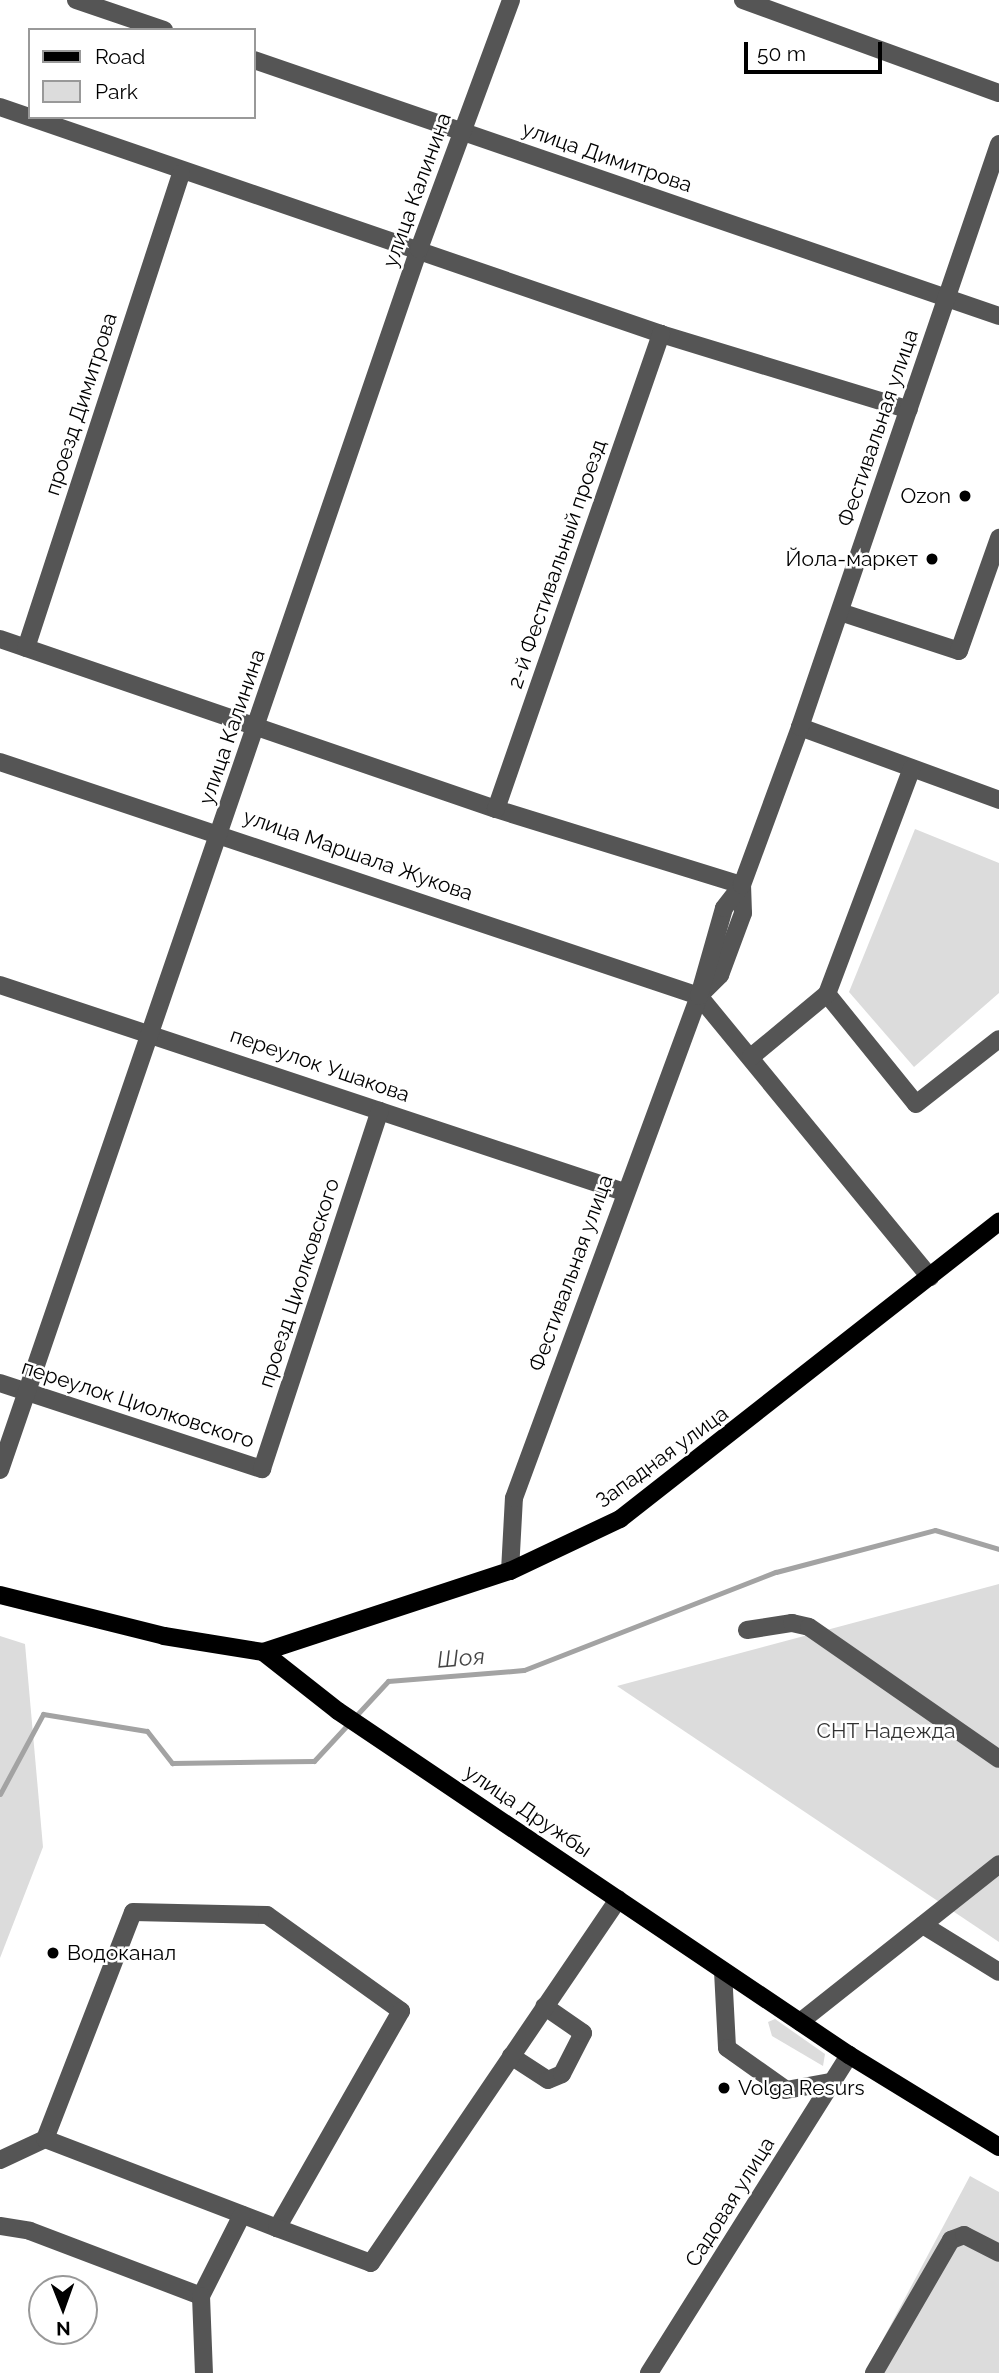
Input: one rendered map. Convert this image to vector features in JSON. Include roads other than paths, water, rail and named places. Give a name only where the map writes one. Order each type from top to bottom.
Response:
[{"type":"main road","name":"Западная улица","points":[[262,1652],[510,1571],[589,1537],[665,1489],[999,1222]]},
{"type":"main road","name":"улица Дружбы","points":[[0,1595],[164,1636],[262,1652],[374,1736],[849,2055],[999,2147]]},
{"type":"street","points":[[76,0],[158,28]]},
{"type":"street","name":"улица Калинина","points":[[0,1470],[24,1391],[221,832],[419,249],[511,0]]},
{"type":"street","points":[[743,0],[768,4],[999,93]]},
{"type":"street","name":"улица Димитрова","points":[[256,61],[999,316]]},
{"type":"street","points":[[0,107],[28,117]]},
{"type":"street","points":[[32,119],[181,174],[419,249],[661,334],[909,410]]},
{"type":"street","name":"Фестивальная улица","points":[[510,1571],[514,1498],[624,1192],[699,996],[720,975],[743,914],[742,885],[800,727],[999,144]]},
{"type":"street","name":"проезд Димитрова","points":[[26,648],[181,174]]},
{"type":"street","name":"2-й Фестивальный проезд","points":[[496,809],[661,334]]},
{"type":"street","points":[[839,612],[959,651],[999,538]]},
{"type":"street","points":[[0,639],[496,809],[742,885]]},
{"type":"street","points":[[800,727],[999,800]]},
{"type":"street","name":"улица Маршала Жукова","points":[[0,762],[221,832],[699,996]]},
{"type":"street","points":[[751,1058],[827,994],[912,768]]},
{"type":"street","name":"переулок Ушакова","points":[[0,985],[150,1031],[624,1192]]},
{"type":"street","points":[[827,994],[916,1104],[999,1039]]},
{"type":"street","points":[[699,996],[930,1277]]},
{"type":"street","name":"проезд Циолковского","points":[[261,1469],[380,1111]]},
{"type":"street","name":"переулок Циолковского","points":[[0,1383],[261,1469]]},
{"type":"street","points":[[747,1630],[792,1623],[809,1627],[999,1759]]},
{"type":"street","points":[[800,2022],[999,1864]]},
{"type":"street","points":[[45,2138],[371,2263],[618,1899]]},
{"type":"street","points":[[0,2160],[45,2138],[133,1912],[267,1915],[401,2011],[277,2228]]},
{"type":"street","points":[[923,1925],[999,1972]]},
{"type":"street","points":[[723,1970],[727,2048],[786,2090],[831,2082]]},
{"type":"street","points":[[511,2056],[548,2080],[562,2074],[583,2033],[544,2006]]},
{"type":"street","name":"Садовая улица","points":[[649,2373],[849,2055]]},
{"type":"street","points":[[204,2373],[201,2296],[242,2215]]},
{"type":"street","points":[[0,2226],[30,2231],[201,2296]]},
{"type":"street","points":[[874,2373],[951,2240],[964,2235],[999,2253]]},
{"type":"waterway","name":"Шоя","points":[[0,1794],[43,1714],[147,1731],[172,1763],[314,1761],[388,1681],[524,1670],[776,1572],[935,1530],[999,1549]]},
{"type":"place","name":"Ozon","points":[[965,496]]},
{"type":"place","name":"Йола-маркет","points":[[932,559]]},
{"type":"place","name":"Водоканал","points":[[53,1953]]},
{"type":"place","name":"Volga Resurs","points":[[724,2088]]},
{"type":"park label","name":"СНТ Надежда","points":[[886,1731]]}]
